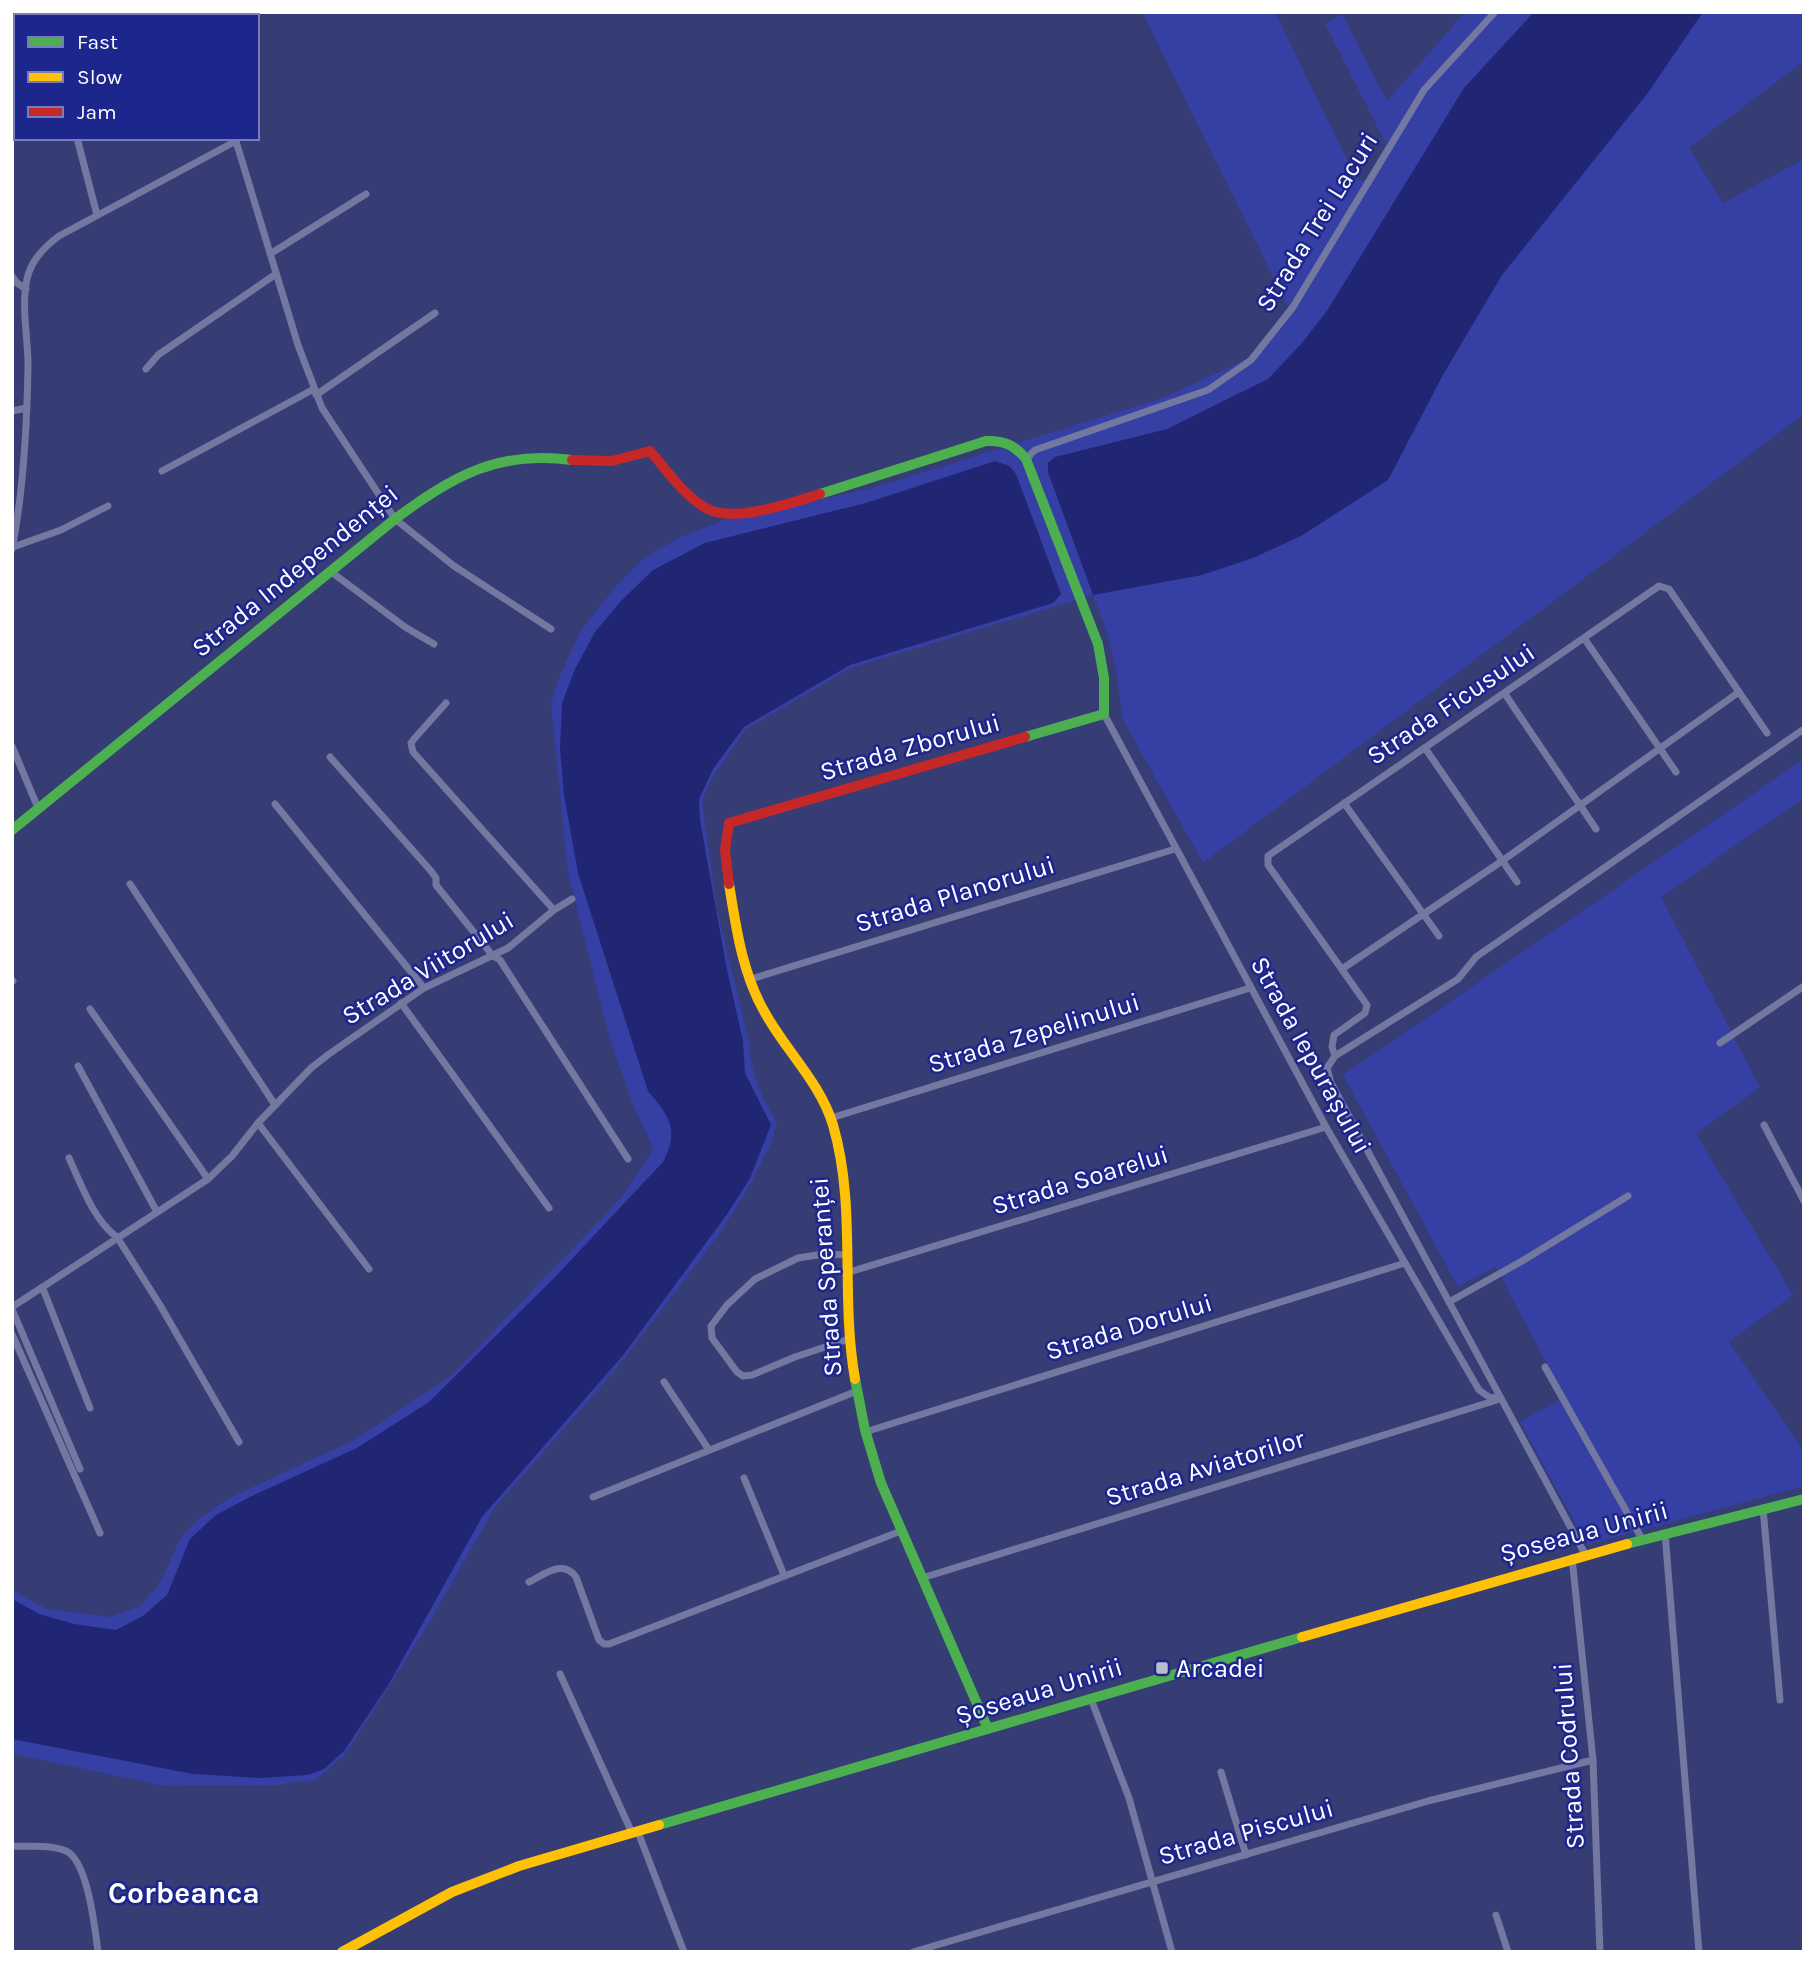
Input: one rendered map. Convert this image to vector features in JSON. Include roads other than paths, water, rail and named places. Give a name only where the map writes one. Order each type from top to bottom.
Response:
[{"type":"street","name":"Strada Trei Lacuri","points":[[1026,460],[1035,450],[1208,390],[1251,360],[1293,307],[1424,90],[1495,12]]},
{"type":"street","points":[[78,140],[97,215]]},
{"type":"street","points":[[108,506],[61,530],[13,543],[27,408],[28,274],[42,250],[59,236],[235,140],[276,274],[322,408],[395,519],[454,566],[551,629]]},
{"type":"street","points":[[270,254],[366,194]]},
{"type":"street","points":[[146,369],[158,355],[276,274]]},
{"type":"street","points":[[12,276],[17,284],[26,289]]},
{"type":"street","points":[[162,471],[315,392],[435,313]]},
{"type":"street","points":[[12,411],[27,408]]},
{"type":"street","name":"Strada Independenței","points":[[12,830],[395,519],[444,483],[464,473],[495,463],[543,457],[616,461],[650,451],[690,496],[708,509],[725,514],[746,513],[812,496],[986,441],[1006,442],[1014,446],[1026,460]]},
{"type":"street","points":[[1026,460],[1098,644],[1104,678],[1104,714]]},
{"type":"street","points":[[330,571],[405,627],[434,644]]},
{"type":"street","name":"Strada Ficusului","points":[[1332,1059],[1334,1035],[1365,1013],[1367,1008],[1267,863],[1268,856],[1657,586],[1666,586],[1767,733]]},
{"type":"street","points":[[1584,638],[1676,772]]},
{"type":"street","points":[[1342,970],[1502,861],[1738,692]]},
{"type":"street","points":[[1505,694],[1596,829]]},
{"type":"street","points":[[446,703],[414,738],[411,743],[413,752],[554,910]]},
{"type":"street","name":"Strada Zborului","points":[[729,823],[1104,714]]},
{"type":"street","name":"Strada Iepurașului","points":[[1104,714],[1326,1127],[1479,1390],[1489,1397],[1501,1399]]},
{"type":"street","points":[[1332,1059],[1458,979],[1476,957],[1804,729]]},
{"type":"street","points":[[12,746],[38,808]]},
{"type":"street","points":[[1425,748],[1517,882]]},
{"type":"street","points":[[330,757],[432,871],[436,885],[493,956],[500,960],[628,1159]]},
{"type":"street","points":[[1344,803],[1438,936]]},
{"type":"street","points":[[275,804],[424,988]]},
{"type":"street","name":"Strada Speranței","points":[[729,823],[725,833],[725,856],[748,979],[769,1021],[831,1118],[840,1155],[849,1339],[865,1432],[881,1483],[988,1729]]},
{"type":"street","name":"Strada Planorului","points":[[748,979],[1175,849]]},
{"type":"street","points":[[130,884],[275,1105]]},
{"type":"street","name":"Strada Viitorului","points":[[12,1308],[208,1179],[232,1156],[275,1105],[329,1054],[424,988],[493,956],[519,940],[554,910],[572,899]]},
{"type":"street","points":[[1720,1043],[1804,986]]},
{"type":"street","name":"Strada Zepelinului","points":[[831,1118],[1250,988]]},
{"type":"street","points":[[401,1003],[549,1208]]},
{"type":"street","points":[[90,1009],[208,1179]]},
{"type":"street","name":"Strada Iepurașului","points":[[1332,1059],[1328,1074],[1331,1083],[1585,1554]]},
{"type":"street","points":[[78,1066],[157,1212]]},
{"type":"street","points":[[258,1123],[369,1269]]},
{"type":"street","points":[[1764,1125],[1804,1201]]},
{"type":"street","name":"Strada Soarelui","points":[[846,1273],[1326,1127]]},
{"type":"street","points":[[69,1158],[84,1192],[109,1232],[117,1237],[160,1305],[239,1442]]},
{"type":"street","points":[[1449,1302],[1628,1196]]},
{"type":"street","points":[[846,1255],[824,1254],[799,1258],[755,1279],[727,1305],[710,1331],[737,1372],[743,1376],[849,1339]]},
{"type":"street","name":"Strada Dorului","points":[[865,1432],[1405,1263]]},
{"type":"street","points":[[43,1289],[90,1408]]},
{"type":"street","points":[[12,1308],[80,1469]]},
{"type":"street","points":[[12,1334],[100,1533]]},
{"type":"street","points":[[1545,1367],[1642,1539]]},
{"type":"street","points":[[664,1382],[709,1451]]},
{"type":"street","points":[[593,1497],[857,1391]]},
{"type":"street","name":"Strada Aviatorilor","points":[[922,1578],[1501,1399]]},
{"type":"street","points":[[744,1478],[784,1575]]},
{"type":"street","name":"Șoseaua Unirii","points":[[342,1952],[472,1883],[519,1866],[1585,1554],[1804,1499]]},
{"type":"street","points":[[1763,1508],[1780,1700]]},
{"type":"street","points":[[529,1582],[556,1569],[571,1570],[599,1640],[609,1644],[901,1531]]},
{"type":"street","points":[[1665,1533],[1699,1952]]},
{"type":"street","name":"Strada Codrului","points":[[1572,1558],[1593,1760],[1600,1952]]},
{"type":"street","points":[[560,1674],[635,1833],[684,1952]]},
{"type":"street","points":[[1091,1699],[1129,1798],[1172,1952]]},
{"type":"street","name":"Strada Piscului","points":[[913,1952],[1428,1801],[1593,1760]]},
{"type":"street","points":[[1221,1772],[1246,1855]]},
{"type":"street","points":[[12,1846],[56,1848],[72,1854],[80,1866],[86,1885],[98,1952]]},
{"type":"street","points":[[1496,1915],[1508,1952]]},
{"type":"place","name":"Arcadei","points":[[1162,1668]]},
{"type":"district","name":"Corbeanca","points":[[184,1893]]}]
